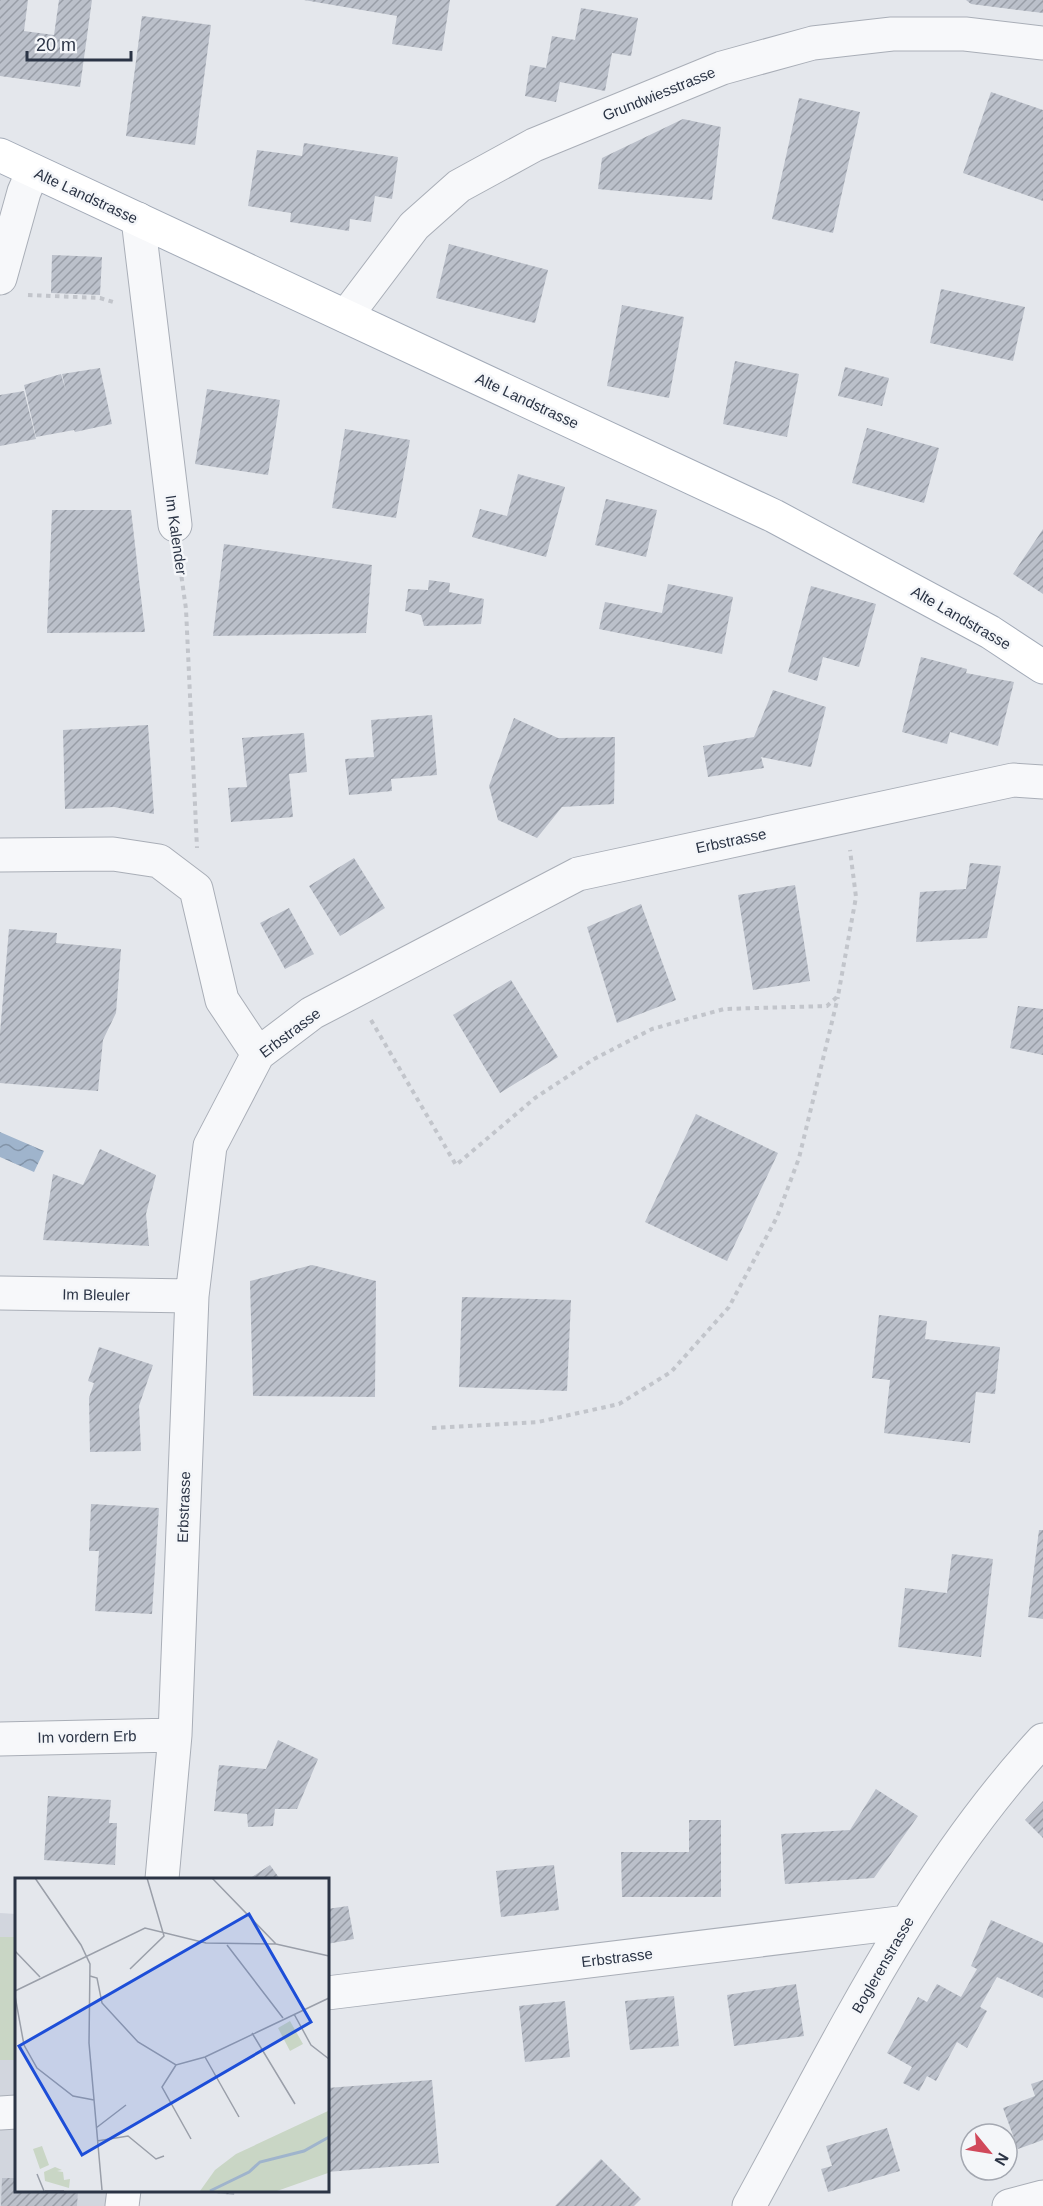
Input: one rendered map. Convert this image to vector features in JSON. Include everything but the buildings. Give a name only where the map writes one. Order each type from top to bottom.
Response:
[{"type":"main road","name":"Alte Landstrasse","points":[[0,155],[774,516],[990,632],[1043,667]]},
{"type":"street","name":"Grundwiesstrasse","points":[[346,316],[414,226],[459,186],[534,145],[722,68],[813,43],[892,34],[965,34],[1043,43]]},
{"type":"street","points":[[11,286],[24,192],[33,171]]},
{"type":"street","name":"Im Kalender","points":[[138,219],[175,525]]},
{"type":"street","name":"Erbstrasse","points":[[162,1878],[175,1735],[192,1296],[210,1146],[258,1054],[312,1013],[578,874],[1013,780],[1043,782]]},
{"type":"street","points":[[0,855],[113,854],[159,861],[196,889],[222,1000],[258,1054]]},
{"type":"street","name":"Im Bleuler","points":[[0,1293],[192,1296]]},
{"type":"street","name":"Im vordern Erb","points":[[0,1739],[175,1735]]},
{"type":"street","name":"Boglerenstrasse","points":[[749,2206],[908,1922],[960,1842],[1007,1779],[1043,1740]]},
{"type":"street","name":"Erbstrasse","points":[[328,1993],[908,1922]]},
{"type":"street","points":[[0,2113],[15,2112]]},
{"type":"street","points":[[122,2206],[124,2191]]},
{"type":"street","points":[[1009,2206],[1043,2197]]},
{"type":"path","points":[[11,286],[100,298],[122,305],[147,304]]},
{"type":"path","name":"Im Kalender","points":[[175,525],[186,609],[198,852]]},
{"type":"path","points":[[432,1428],[538,1422],[619,1404],[671,1372],[729,1307],[777,1217],[799,1158],[838,996],[856,897],[846,817]]},
{"type":"path","points":[[354,992],[456,1165],[535,1098],[594,1059],[652,1029],[724,1009],[827,1006],[838,996]]},
{"type":"shaded area","points":[[0,1913],[15,1914],[15,2191],[107,2191],[106,2206],[0,2206]]},
{"type":"green space","points":[[0,1937],[15,1937],[15,2060],[0,2060]]},
{"type":"water","points":[[0,1132],[44,1151],[34,1172],[0,1157]]}]
